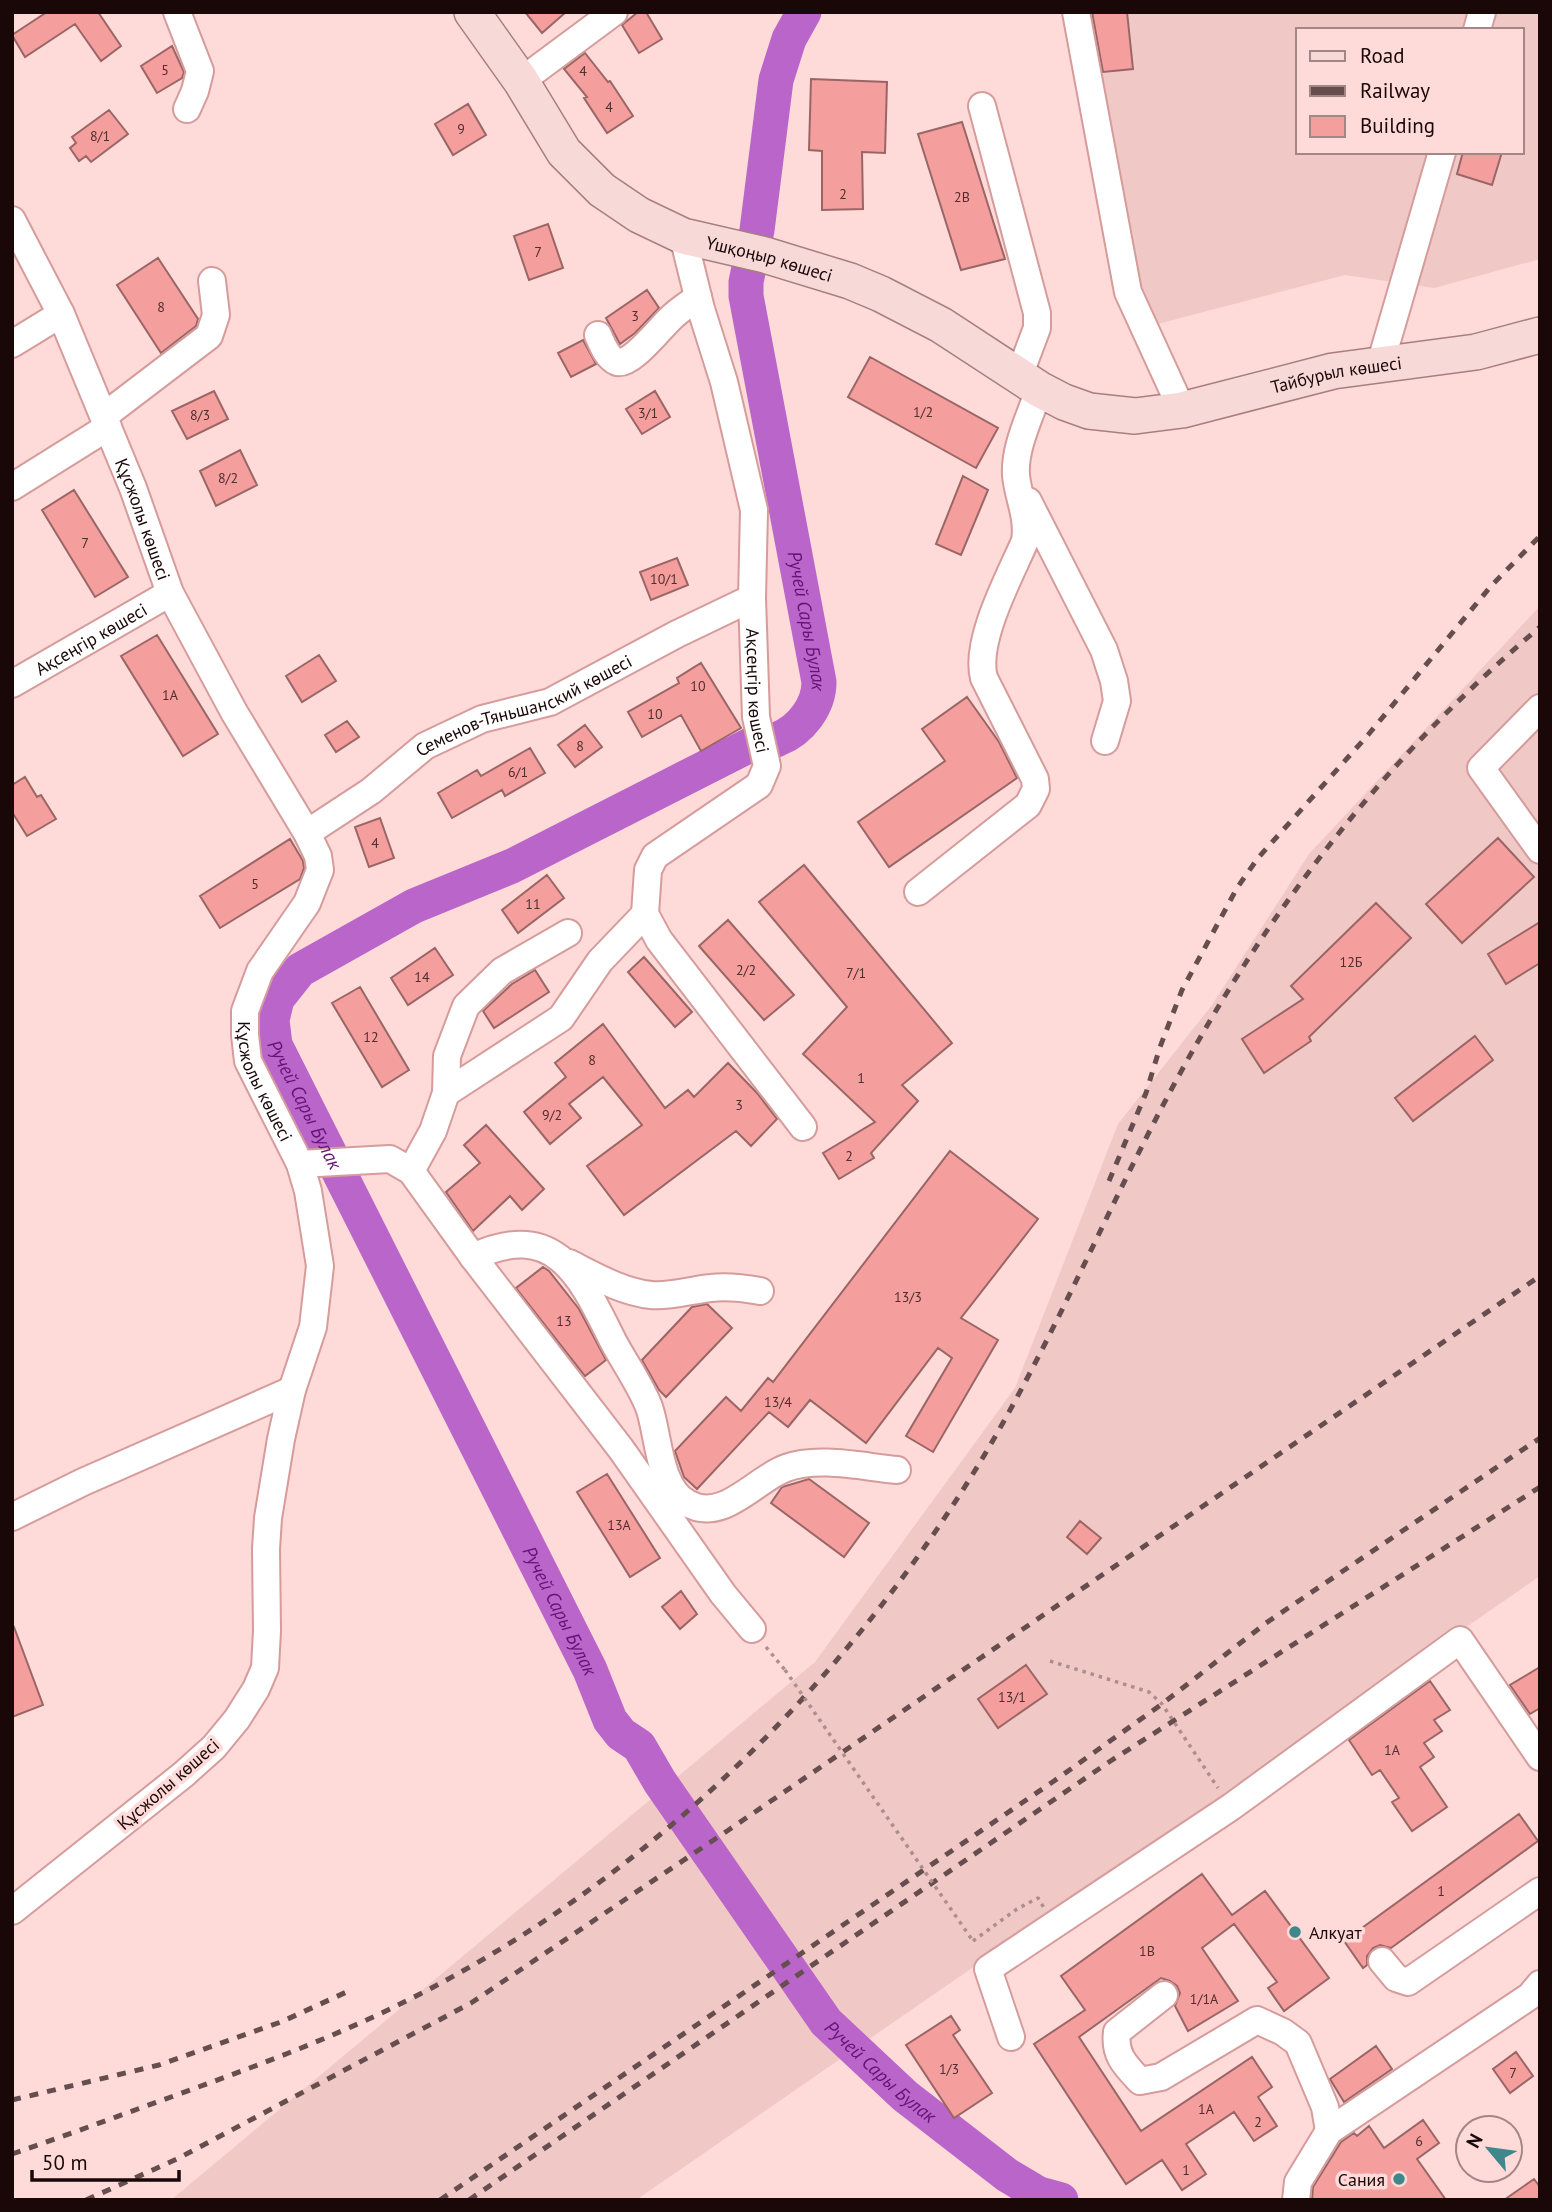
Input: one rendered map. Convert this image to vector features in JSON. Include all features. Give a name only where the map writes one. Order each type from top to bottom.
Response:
[{"type":"main road","name":"Үшқоңыр көшесі","points":[[472,12],[521,80],[564,152],[602,190],[639,215],[683,236],[749,251],[850,281],[892,299],[941,326],[1064,402],[1089,411],[1135,416]]},
{"type":"main road","name":"Тайбурыл көшесі","points":[[1135,416],[1182,410],[1333,371],[1476,352],[1540,335]]},
{"type":"street","points":[[177,12],[200,71],[187,109]]},
{"type":"street","points":[[521,80],[614,12]]},
{"type":"street","points":[[1076,12],[1128,292],[1182,410]]},
{"type":"street","points":[[918,892],[1028,805],[1036,789],[1035,779],[981,667],[987,633],[1025,541],[1027,529],[1016,477],[1016,460],[1037,328],[1037,313],[982,106]]},
{"type":"street","points":[[1380,365],[1441,154]]},
{"type":"street","name":"Құсжолы көшесі","points":[[12,220],[61,314],[106,421],[170,593],[234,712],[307,833],[318,856],[320,870],[307,902],[260,971],[245,1011],[244,1035],[248,1061],[300,1164],[308,1191],[320,1266],[313,1327],[292,1390],[268,1518],[265,1668],[256,1689],[237,1719],[204,1756],[12,1912]]},
{"type":"street","name":"Ақсеңгір көшесі","points":[[645,914],[648,870],[655,856],[759,785],[766,766],[756,717],[752,598],[754,510],[724,382],[683,236]]},
{"type":"street","points":[[12,487],[106,421],[209,336],[216,315],[212,281]]},
{"type":"street","points":[[598,335],[610,357],[623,363],[670,318],[698,297]]},
{"type":"street","points":[[12,344],[61,314]]},
{"type":"street","points":[[1016,477],[1104,650],[1114,681],[1116,701],[1105,741]]},
{"type":"street","name":"Ақсеңгір көшесі","points":[[12,684],[170,593]]},
{"type":"street","name":"Семенов-Тяньшанский көшесі","points":[[307,833],[371,791],[425,746],[482,719],[550,702],[677,634],[752,598]]},
{"type":"street","points":[[1540,708],[1481,768],[1540,850]]},
{"type":"street","points":[[446,1093],[561,1018],[600,961],[645,914],[659,940],[803,1127]]},
{"type":"street","points":[[411,1171],[433,1131],[446,1093],[447,1056],[466,1006],[502,971],[568,933]]},
{"type":"street","points":[[300,1164],[390,1159],[411,1171],[473,1257],[621,1449],[723,1594],[752,1629]]},
{"type":"street","points":[[473,1257],[491,1249],[522,1244],[541,1247],[564,1261],[630,1291],[650,1295],[672,1296],[734,1286],[760,1291]]},
{"type":"street","points":[[564,1261],[600,1310],[648,1406],[673,1492],[686,1503],[701,1509],[718,1508],[785,1468],[809,1462],[897,1470]]},
{"type":"street","points":[[12,1517],[83,1482],[292,1390]]},
{"type":"street","points":[[1011,2037],[988,1969],[1231,1807],[1460,1640],[1540,1757]]},
{"type":"street","points":[[1382,1961],[1396,1978],[1408,1982],[1540,1891]]},
{"type":"street","points":[[1296,2200],[1298,2182],[1329,2131],[1530,1996],[1540,1983]]},
{"type":"street","points":[[1164,1995],[1117,2032],[1119,2059],[1140,2081],[1161,2077],[1256,2020],[1283,2032],[1298,2043],[1325,2107],[1329,2131]]},
{"type":"path","points":[[752,1629],[785,1670],[973,1941],[1017,1909]]},
{"type":"path","points":[[1050,1661],[1149,1692],[1162,1704],[1231,1807]]},
{"type":"shaded area","points":[[1077,12],[1540,12],[1540,259],[1434,288],[1345,275],[1150,326],[1081,46]]},
{"type":"shaded area","points":[[1540,606],[1540,1576],[636,2200],[171,2200],[815,1662],[1015,1388],[1118,1124],[1212,1005],[1309,854]]},
{"type":"building","points":[[47,12],[98,12],[121,46],[101,61],[75,24],[25,57],[12,35]]},
{"type":"building","points":[[525,12],[566,12],[542,33]]},
{"type":"building","points":[[638,12],[646,12],[662,39],[639,53],[622,25]]},
{"type":"building","points":[[1092,12],[1127,12],[1133,69],[1103,72]]},
{"type":"building","points":[[172,46],[184,72],[182,78],[157,93],[141,66]]},
{"type":"building","points":[[585,53],[608,82],[610,81],[633,116],[607,133],[584,98],[587,97],[564,69]]},
{"type":"building","points":[[811,79],[887,82],[885,153],[862,152],[863,209],[822,210],[822,151],[809,150]]},
{"type":"building","points":[[468,104],[486,135],[453,155],[435,124]]},
{"type":"building","points":[[109,110],[128,134],[91,162],[86,156],[79,161],[70,148],[76,143],[72,137]]},
{"type":"building","points":[[962,122],[1005,259],[961,270],[918,134]]},
{"type":"building","points":[[1462,154],[1501,154],[1492,185],[1457,174]]},
{"type":"building","points":[[548,224],[563,268],[529,280],[514,236]]},
{"type":"building","points":[[158,258],[198,319],[196,326],[161,353],[117,285]]},
{"type":"building","points":[[647,290],[659,308],[620,344],[606,318]]},
{"type":"building","points":[[583,340],[596,364],[571,377],[558,353]]},
{"type":"building","points":[[870,357],[998,428],[976,468],[848,397]]},
{"type":"building","points":[[214,391],[228,419],[187,439],[172,411]]},
{"type":"building","points":[[655,391],[670,417],[642,434],[626,409]]},
{"type":"building","points":[[240,450],[257,485],[216,506],[200,471]]},
{"type":"building","points":[[963,476],[988,490],[961,555],[936,544]]},
{"type":"building","points":[[74,490],[128,577],[95,597],[42,510]]},
{"type":"building","points":[[677,558],[688,585],[651,600],[640,572]]},
{"type":"building","points":[[157,635],[218,734],[183,756],[121,656]]},
{"type":"building","points":[[319,655],[336,681],[302,702],[286,676]]},
{"type":"building","points":[[701,663],[741,728],[701,751],[681,715],[642,737],[628,712],[679,683],[677,678]]},
{"type":"building","points":[[967,697],[999,742],[1017,778],[889,867],[858,822],[945,761],[922,729]]},
{"type":"building","points":[[347,721],[359,737],[336,752],[325,735]]},
{"type":"building","points":[[585,725],[602,747],[575,767],[558,745]]},
{"type":"building","points":[[530,748],[545,773],[505,796],[502,790],[452,818],[438,793],[477,770],[481,776]]},
{"type":"building","points":[[25,777],[37,797],[41,795],[56,819],[27,836],[12,812],[12,785]]},
{"type":"building","points":[[380,818],[394,858],[369,867],[355,827]]},
{"type":"building","points":[[1498,838],[1534,877],[1462,943],[1426,904]]},
{"type":"building","points":[[290,839],[303,861],[304,868],[300,879],[220,928],[200,896]]},
{"type":"building","points":[[804,865],[952,1043],[902,1085],[918,1101],[871,1153],[874,1158],[839,1179],[823,1153],[875,1122],[803,1054],[847,1007],[759,902]]},
{"type":"building","points":[[547,875],[564,898],[518,933],[502,910]]},
{"type":"building","points":[[1376,903],[1411,938],[1309,1037],[1311,1041],[1264,1073],[1242,1039],[1303,999],[1291,986]]},
{"type":"building","points":[[728,920],[794,995],[764,1020],[699,946]]},
{"type":"building","points":[[1540,922],[1540,963],[1506,984],[1488,954]]},
{"type":"building","points":[[435,948],[453,975],[408,1005],[391,978]]},
{"type":"building","points":[[644,957],[692,1012],[675,1027],[628,972]]},
{"type":"building","points":[[535,970],[549,992],[494,1028],[483,1011],[512,984]]},
{"type":"building","points":[[360,987],[409,1070],[382,1087],[332,1003]]},
{"type":"building","points":[[603,1024],[665,1108],[688,1090],[694,1097],[728,1063],[777,1119],[751,1146],[736,1131],[624,1215],[587,1166],[642,1125],[603,1077],[569,1104],[581,1118],[550,1144],[524,1112],[566,1077],[555,1063]]},
{"type":"building","points":[[1475,1036],[1493,1060],[1413,1121],[1395,1098]]},
{"type":"building","points":[[486,1125],[544,1189],[522,1210],[510,1196],[473,1231],[446,1192],[480,1163],[464,1145]]},
{"type":"building","points":[[950,1151],[1038,1219],[961,1318],[998,1340],[933,1452],[906,1436],[952,1358],[938,1348],[866,1443],[810,1400],[788,1427],[769,1412],[697,1489],[684,1477],[675,1451],[726,1397],[741,1411],[768,1378],[773,1382]]},
{"type":"building","points":[[543,1267],[579,1309],[606,1360],[585,1376],[516,1288]]},
{"type":"building","points":[[707,1304],[732,1328],[666,1397],[642,1360],[692,1307]]},
{"type":"building","points":[[607,1474],[660,1558],[630,1577],[577,1492]]},
{"type":"building","points":[[809,1479],[869,1523],[844,1557],[771,1503],[782,1487]]},
{"type":"building","points":[[1080,1521],[1101,1538],[1087,1554],[1067,1537]]},
{"type":"building","points":[[681,1591],[697,1614],[680,1629],[662,1607]]},
{"type":"building","points":[[14,1627],[43,1705],[12,1717],[12,1628]]},
{"type":"building","points":[[1026,1665],[1047,1694],[998,1728],[978,1699]]},
{"type":"building","points":[[1540,1667],[1540,1708],[1530,1714],[1510,1685]]},
{"type":"building","points":[[1430,1681],[1450,1710],[1434,1720],[1442,1731],[1424,1743],[1434,1757],[1420,1767],[1447,1807],[1412,1831],[1392,1802],[1399,1798],[1380,1770],[1372,1775],[1349,1740]]},
{"type":"building","points":[[1519,1814],[1538,1841],[1391,1948],[1380,1945],[1373,1948],[1367,1956],[1367,1965],[1363,1968],[1344,1941]]},
{"type":"building","points":[[1202,1874],[1232,1915],[1265,1891],[1329,1978],[1284,2011],[1268,1988],[1277,1982],[1234,1924],[1202,1948],[1238,2001],[1188,2031],[1175,2006],[1180,1993],[1177,1986],[1161,1978],[1079,2037],[1141,2131],[1252,2057],[1272,2087],[1258,2097],[1277,2126],[1254,2141],[1234,2112],[1186,2144],[1206,2174],[1182,2190],[1162,2160],[1126,2184],[1034,2044],[1085,2010],[1061,1976]]},
{"type":"building","points":[[951,2016],[960,2030],[953,2035],[992,2093],[954,2118],[906,2045]]},
{"type":"building","points":[[1376,2046],[1392,2069],[1344,2102],[1330,2079]]},
{"type":"building","points":[[1516,2052],[1533,2076],[1510,2093],[1493,2069]]},
{"type":"building","points":[[1423,2120],[1439,2143],[1417,2159],[1446,2200],[1312,2200],[1313,2187],[1341,2142],[1354,2133],[1357,2136],[1369,2126],[1384,2148]]},
{"type":"building","points":[[1534,2179],[1540,2187],[1540,2200],[1504,2200]]},
{"type":"waterway","name":"Ручей Сары Булак","points":[[804,12],[789,39],[776,80],[746,296],[819,682],[812,708],[801,723],[786,735],[750,745],[512,866],[414,906],[300,970],[277,999],[272,1020],[275,1045],[590,1670],[610,1720],[621,1734],[639,1746],[660,1782],[826,2022],[905,2096],[1007,2175],[1039,2194],[1061,2200]]},
{"type":"railway","points":[[1109,1181],[1146,1093],[1182,990],[1237,888],[1258,858],[1368,735],[1491,586],[1540,536]]},
{"type":"railway","points":[[12,2154],[297,2050],[420,1994],[505,1946],[587,1891],[664,1831],[738,1765],[806,1694],[870,1620],[929,1541],[982,1459],[1034,1366],[1177,1079],[1252,953],[1293,893],[1383,781],[1432,727],[1540,627]]},
{"type":"railway","points":[[86,2200],[177,2159],[471,2003],[1540,1276]]},
{"type":"railway","points":[[440,2200],[1054,1781],[1162,1704],[1266,1623],[1540,1438]]},
{"type":"railway","points":[[469,2200],[1109,1762],[1540,1487]]},
{"type":"railway","points":[[12,2100],[159,2065],[281,2022],[353,1989]]},
{"type":"place","name":"Алкуат","points":[[1295,1932]]},
{"type":"place","name":"Сания","points":[[1399,2179]]}]
